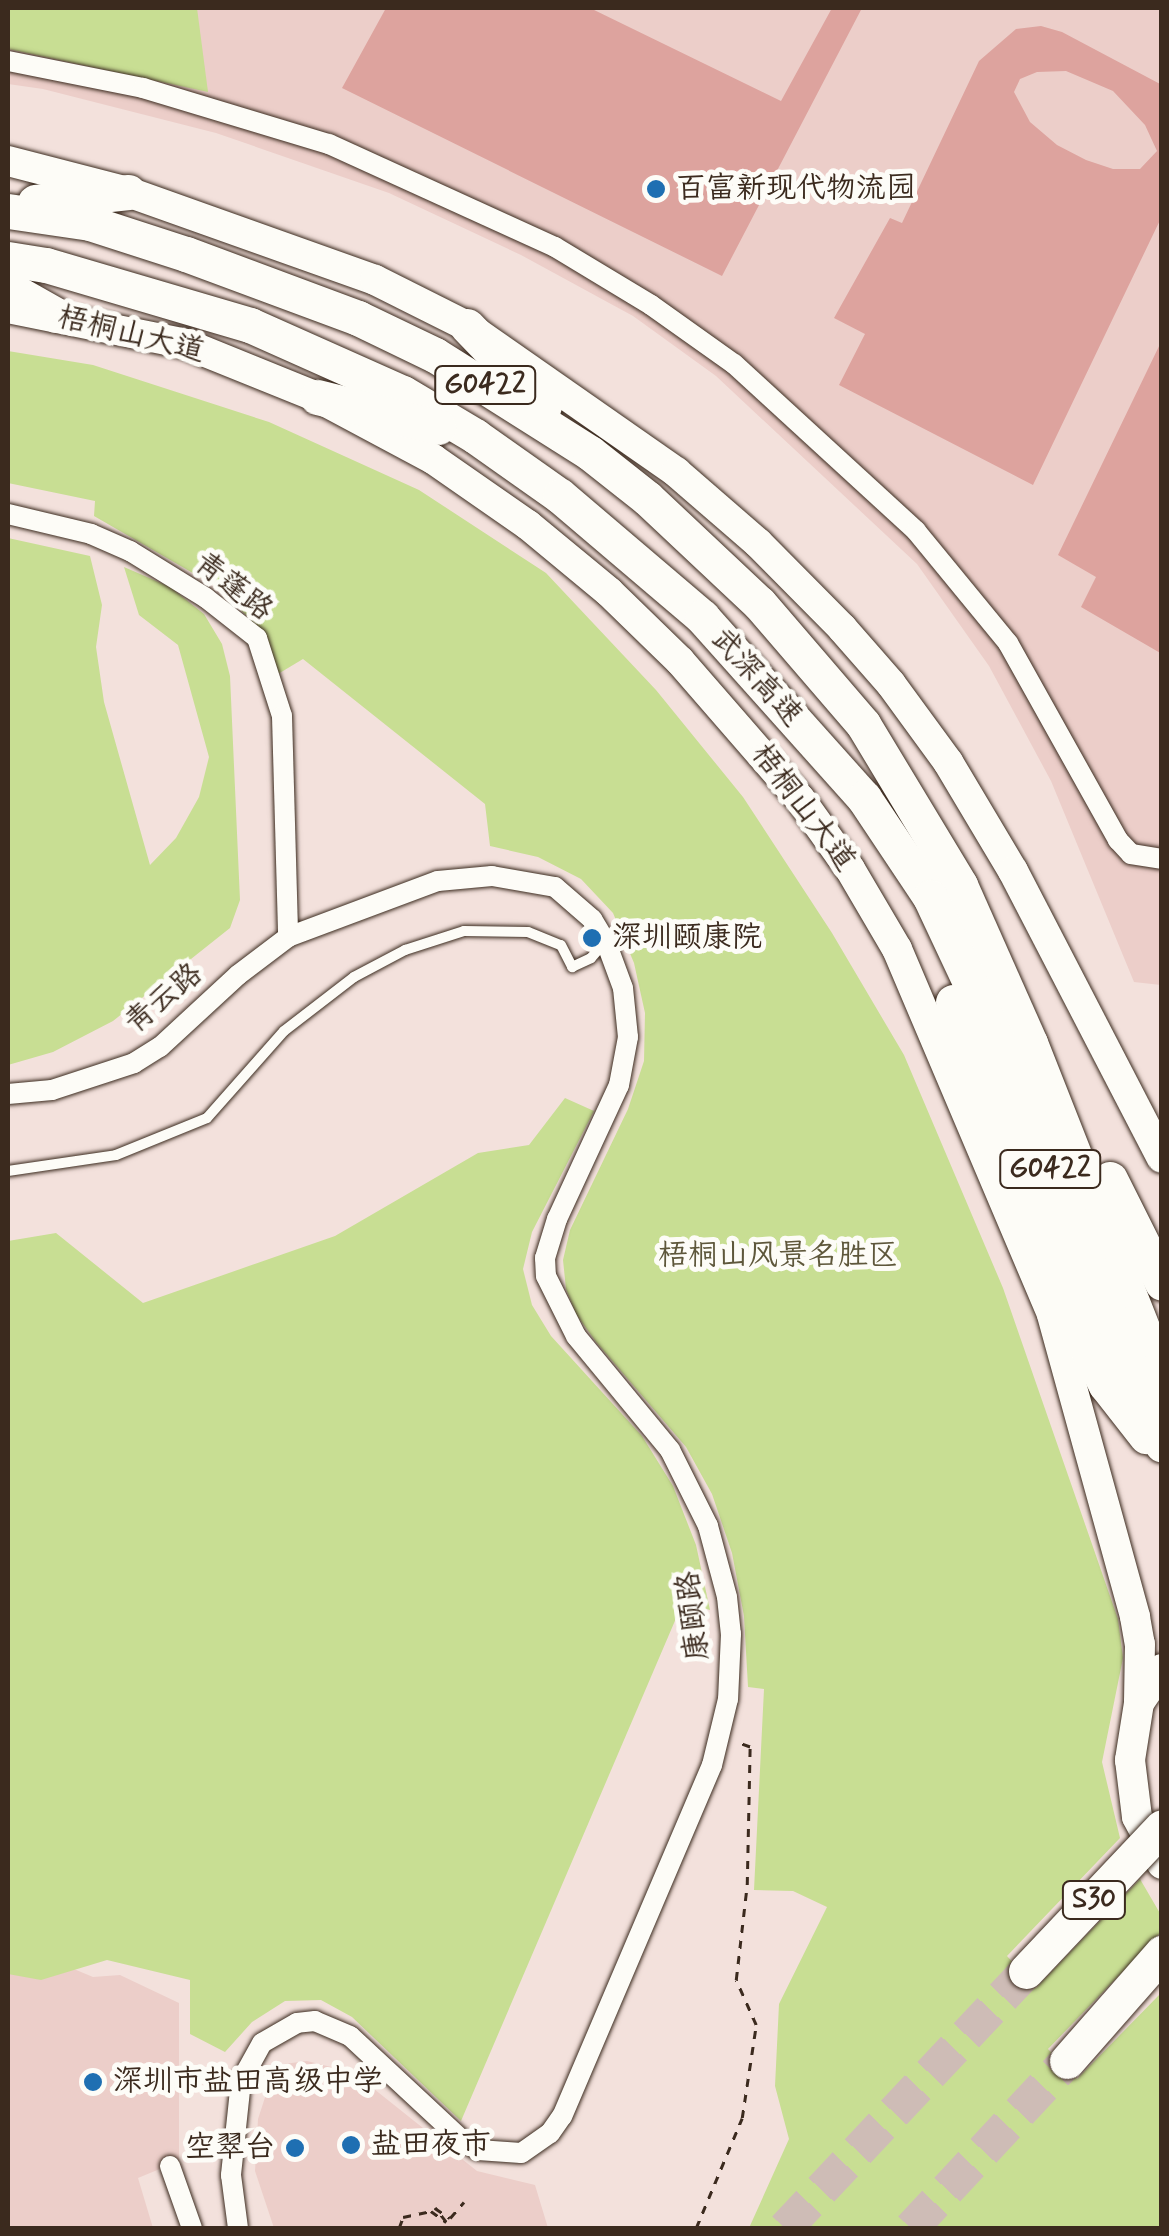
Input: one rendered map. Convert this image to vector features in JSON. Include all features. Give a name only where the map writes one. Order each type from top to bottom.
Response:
[{"type":"highway","points":[[8,208],[128,192]]},
{"type":"highway","name":"武深高速","points":[[8,208],[90,223],[358,318],[435,355],[590,453],[647,498],[735,580],[863,724],[945,891],[1030,1043],[1162,1378]]},
{"type":"highway","name":"武深高速","points":[[8,259],[46,265],[250,324],[402,393],[475,436],[639,559],[702,617],[945,891],[996,1040],[1162,1448]]},
{"type":"highway","points":[[8,288],[56,315]]},
{"type":"highway","points":[[467,326],[590,453]]},
{"type":"highway","points":[[317,397],[475,436]]},
{"type":"highway","points":[[776,700],[866,830],[918,923],[1007,1132],[1075,1319],[1106,1385],[1162,1448]]},
{"type":"highway","points":[[863,724],[950,828],[1032,991],[1137,1242],[1162,1284]]},
{"type":"highway","name":"S30","points":[[1026,1972],[1162,1827]]},
{"type":"highway","points":[[1067,2061],[1162,1953]]},
{"type":"main road","points":[[8,161],[128,192],[375,280],[467,326],[676,472],[758,544],[891,684],[948,762],[1013,870],[1120,1086],[1162,1181]]},
{"type":"main road","name":"梧桐山大道","points":[[8,308],[186,344],[317,397],[433,460],[528,525],[609,592],[746,732],[850,868],[897,948],[926,1012],[1052,1315],[1135,1618],[1140,1644],[1139,1703],[1130,1760],[1131,1789],[1137,1816],[1162,1864]]},
{"type":"main road","points":[[1120,1086],[1162,1158]]},
{"type":"main road","points":[[1139,1703],[1162,1669]]},
{"type":"street","points":[[8,61],[143,88],[329,144],[555,247],[651,305],[734,364],[833,450],[916,532],[1008,643],[1118,840],[1131,854],[1162,859]]},
{"type":"street","name":"青蓬路","points":[[8,514],[91,534],[130,551],[206,598],[257,638],[282,716],[288,937]]},
{"type":"street","name":"康颐路","points":[[238,2228],[231,2175],[240,2080],[262,2043],[297,2023],[316,2021],[350,2036],[463,2142],[478,2150],[521,2152],[550,2133],[562,2116],[720,1736],[728,1699],[731,1634],[724,1579],[708,1526],[670,1450],[576,1336],[546,1276],[545,1258],[557,1219],[609,1110],[625,1060],[625,1001],[606,942],[575,901],[555,887],[492,876],[438,881],[288,937]]},
{"type":"street","name":"青云路","points":[[8,1094],[52,1090],[134,1062],[160,1047],[238,975],[288,937]]},
{"type":"street","points":[[170,2166],[192,2228]]},
{"type":"lane","points":[[8,1171],[116,1155],[207,1118],[284,1031],[354,976],[405,950],[464,931],[528,932],[561,945],[572,967],[591,958],[606,942]]},
{"type":"path","points":[[696,2228],[742,2118],[756,2025],[736,1980],[746,1885],[750,1747],[720,1736]]},
{"type":"path","points":[[399,2228],[404,2217],[432,2211],[446,2222],[436,2208],[450,2218],[464,2202]]},
{"type":"shaded area","points":[[8,8],[1161,8],[1161,985],[1134,982],[1051,781],[989,666],[917,564],[716,376],[633,316],[521,255],[389,193],[216,133],[43,89],[8,84]]},
{"type":"shaded area","name":"深圳市盐田高级中学","points":[[50,1959],[93,1977],[120,1975],[179,2003],[179,2161],[138,2178],[153,2228],[8,2228],[8,1975],[25,1960]]},
{"type":"shaded area","name":"盐田夜市","points":[[307,2061],[339,2069],[374,2089],[477,2171],[535,2185],[548,2228],[274,2228],[255,2171],[258,2119],[272,2076],[284,2064]]},
{"type":"green space","points":[[8,8],[197,8],[208,92],[8,49]]},
{"type":"green space","name":"梧桐山风景名胜区","points":[[8,351],[93,365],[269,422],[419,490],[546,573],[656,690],[743,797],[832,933],[904,1055],[1003,1288],[1118,1619],[1123,1658],[1102,1762],[1120,1838],[1007,1956],[1036,1988],[1140,1879],[1161,1915],[1161,1932],[1048,2049],[1077,2079],[1161,1993],[1161,2228],[749,2228],[789,2139],[775,2086],[779,2004],[827,1907],[793,1891],[754,1890],[764,1689],[748,1687],[744,1616],[732,1553],[712,1494],[686,1447],[596,1342],[576,1314],[566,1289],[563,1260],[570,1230],[628,1109],[644,1061],[645,1013],[634,963],[613,913],[581,879],[538,857],[490,846],[485,804],[303,659],[273,677],[250,619],[217,587],[94,516],[95,501],[8,483]]},
{"type":"green space","points":[[8,538],[90,556],[102,605],[96,647],[104,702],[150,865],[176,838],[199,797],[209,757],[178,645],[139,615],[124,567],[170,587],[204,614],[222,644],[230,676],[240,900],[230,928],[113,1021],[53,1052],[8,1065]]},
{"type":"green space","points":[[565,1098],[594,1111],[532,1232],[523,1269],[532,1305],[551,1336],[642,1436],[673,1486],[696,1545],[710,1610],[683,1602],[461,2121],[352,2017],[321,2000],[285,2001],[252,2022],[225,2052],[190,2034],[190,1980],[107,1960],[41,1980],[8,1974],[8,1241],[56,1233],[143,1303],[335,1236],[478,1153],[529,1145]]},
{"type":"building","name":"百富新现代物流园","points":[[386,8],[590,8],[781,101],[832,8],[862,8],[722,276],[342,88]]},
{"type":"building","points":[[1041,26],[1062,32],[1162,85],[1162,216],[1033,485],[839,385],[865,334],[834,318],[890,218],[902,223],[979,61],[1016,29]],"holes":[[[1066,71],[1113,91],[1145,125],[1157,151],[1140,169],[1113,169],[1057,145],[1030,122],[1014,92],[1020,79],[1037,72]]]},
{"type":"building","points":[[1162,340],[1162,654],[1081,607],[1096,577],[1058,555]]},
{"type":"tunnel","points":[[785,2228],[1026,1971]]},
{"type":"tunnel","points":[[911,2228],[1067,2061]]},
{"type":"place","name":"百富新现代物流园","points":[[656,189]]},
{"type":"place","name":"深圳颐康院","points":[[592,938]]},
{"type":"place","name":"深圳市盐田高级中学","points":[[93,2082]]},
{"type":"place","name":"盐田夜市","points":[[351,2145]]},
{"type":"place","name":"空翠台","points":[[295,2148]]}]
